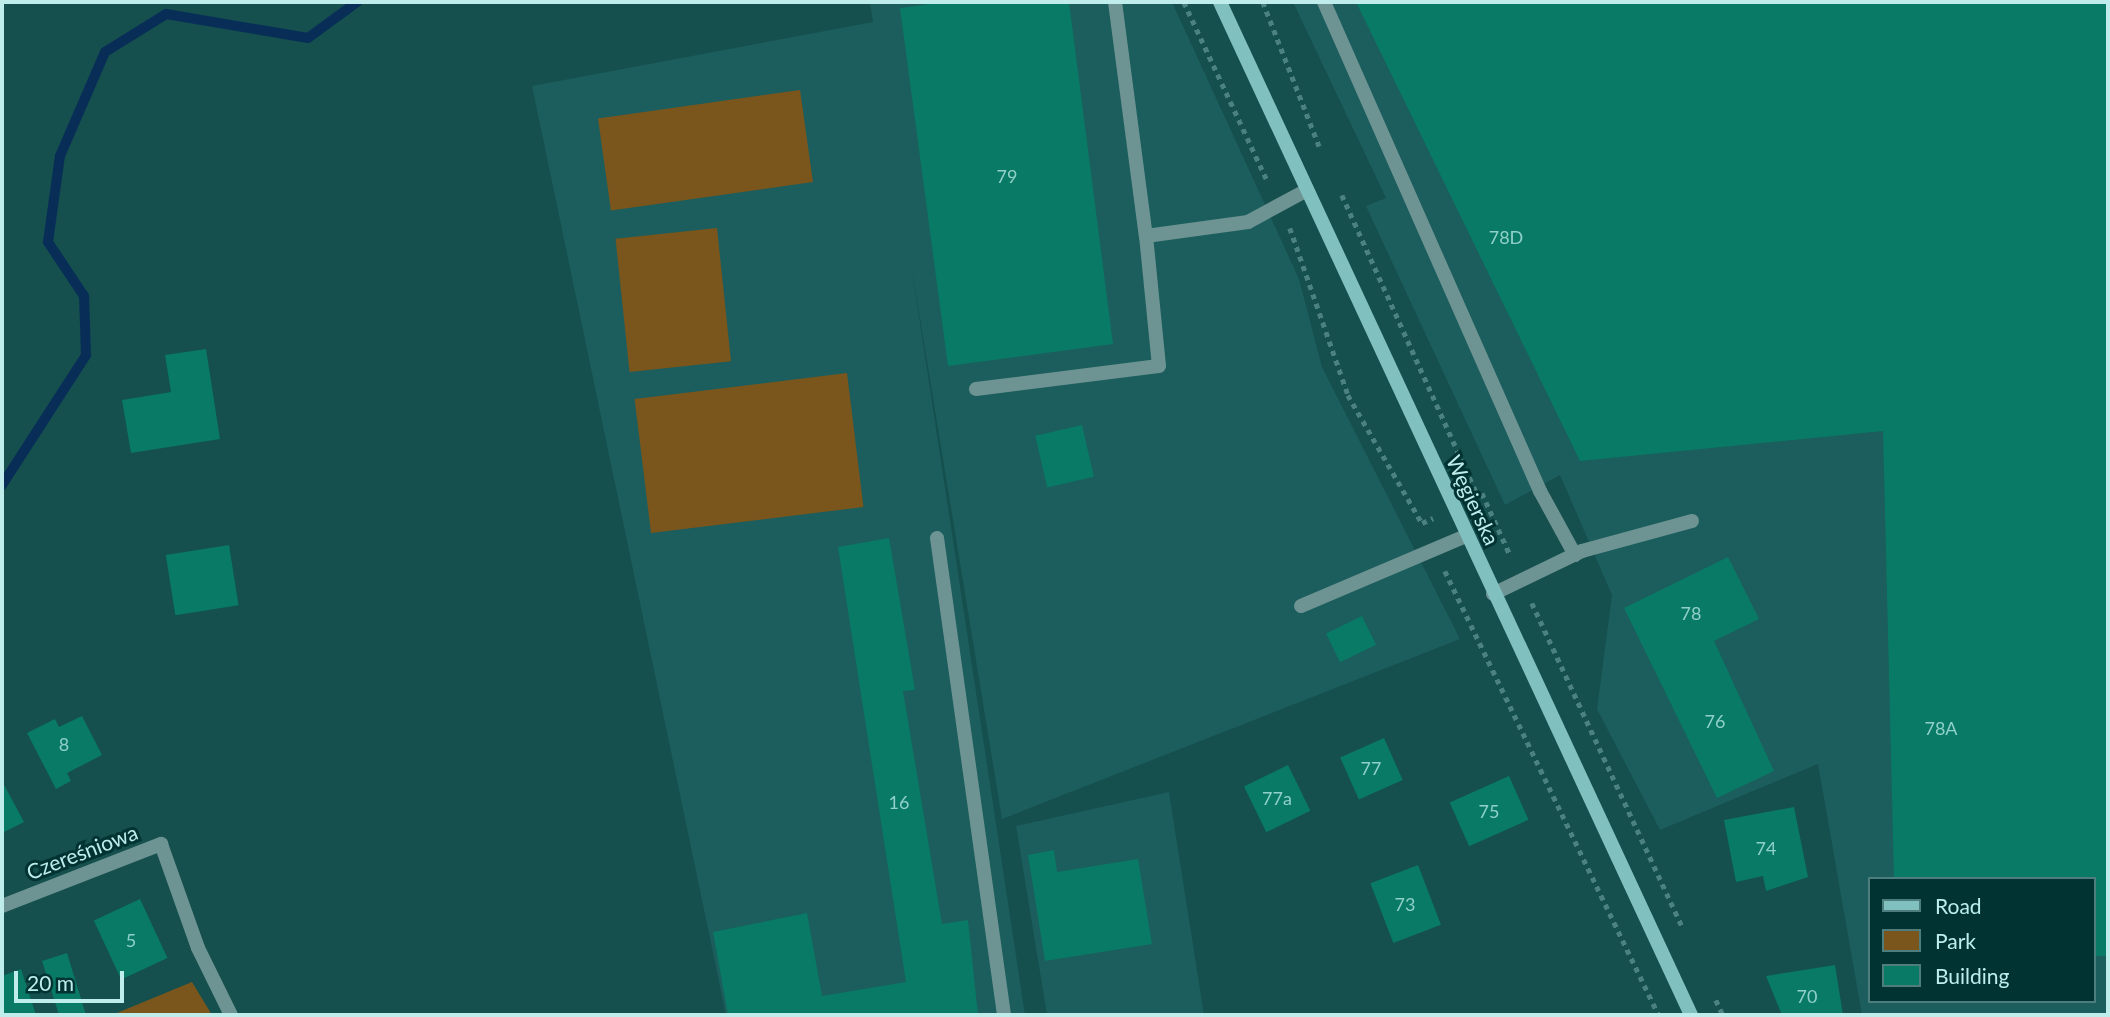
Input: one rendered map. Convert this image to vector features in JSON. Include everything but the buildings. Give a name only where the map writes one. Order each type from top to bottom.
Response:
[{"type":"main road","name":"Węgierska","points":[[1220,2],[1690,1015]]},
{"type":"street","points":[[976,389],[1159,366],[1146,236],[1115,2]]},
{"type":"street","points":[[1324,2],[1540,491],[1575,555]]},
{"type":"street","points":[[1146,236],[1248,222],[1307,190]]},
{"type":"street","points":[[1493,594],[1575,555],[1692,521]]},
{"type":"street","points":[[1301,606],[1466,536]]},
{"type":"street","points":[[937,538],[1004,1015]]},
{"type":"street","name":"Czereśniowa","points":[[2,906],[161,844],[198,948],[231,1015]]},
{"type":"path","points":[[1184,2],[1279,205],[1348,395],[1422,523],[1659,1015]]},
{"type":"path","points":[[1263,2],[1323,157]]},
{"type":"path","points":[[1339,190],[1688,940]]},
{"type":"path","points":[[1422,523],[1482,494]]},
{"type":"path","points":[[1712,990],[1723,1015]]},
{"type":"shaded area","points":[[870,2],[1172,2],[1299,279],[1322,367],[1460,639],[1002,819],[912,270],[1025,1015],[726,1015],[532,86],[873,22]]},
{"type":"shaded area","points":[[1293,2],[2108,2],[2108,1013],[1862,1015],[1818,764],[1660,830],[1597,709],[1612,595],[1560,475],[1505,505],[1366,206],[1386,198]]},
{"type":"shaded area","points":[[1169,792],[1204,1015],[1047,1015],[1016,826]]},
{"type":"green space","points":[[800,90],[813,182],[611,210],[598,118]]},
{"type":"green space","points":[[717,228],[731,361],[630,372],[616,239]]},
{"type":"green space","points":[[847,373],[863,507],[651,533],[635,399]]},
{"type":"green space","points":[[192,982],[212,1015],[112,1015]]},
{"type":"waterway","points":[[2,485],[86,355],[84,296],[48,242],[60,156],[105,52],[166,14],[308,38],[357,2]]}]
